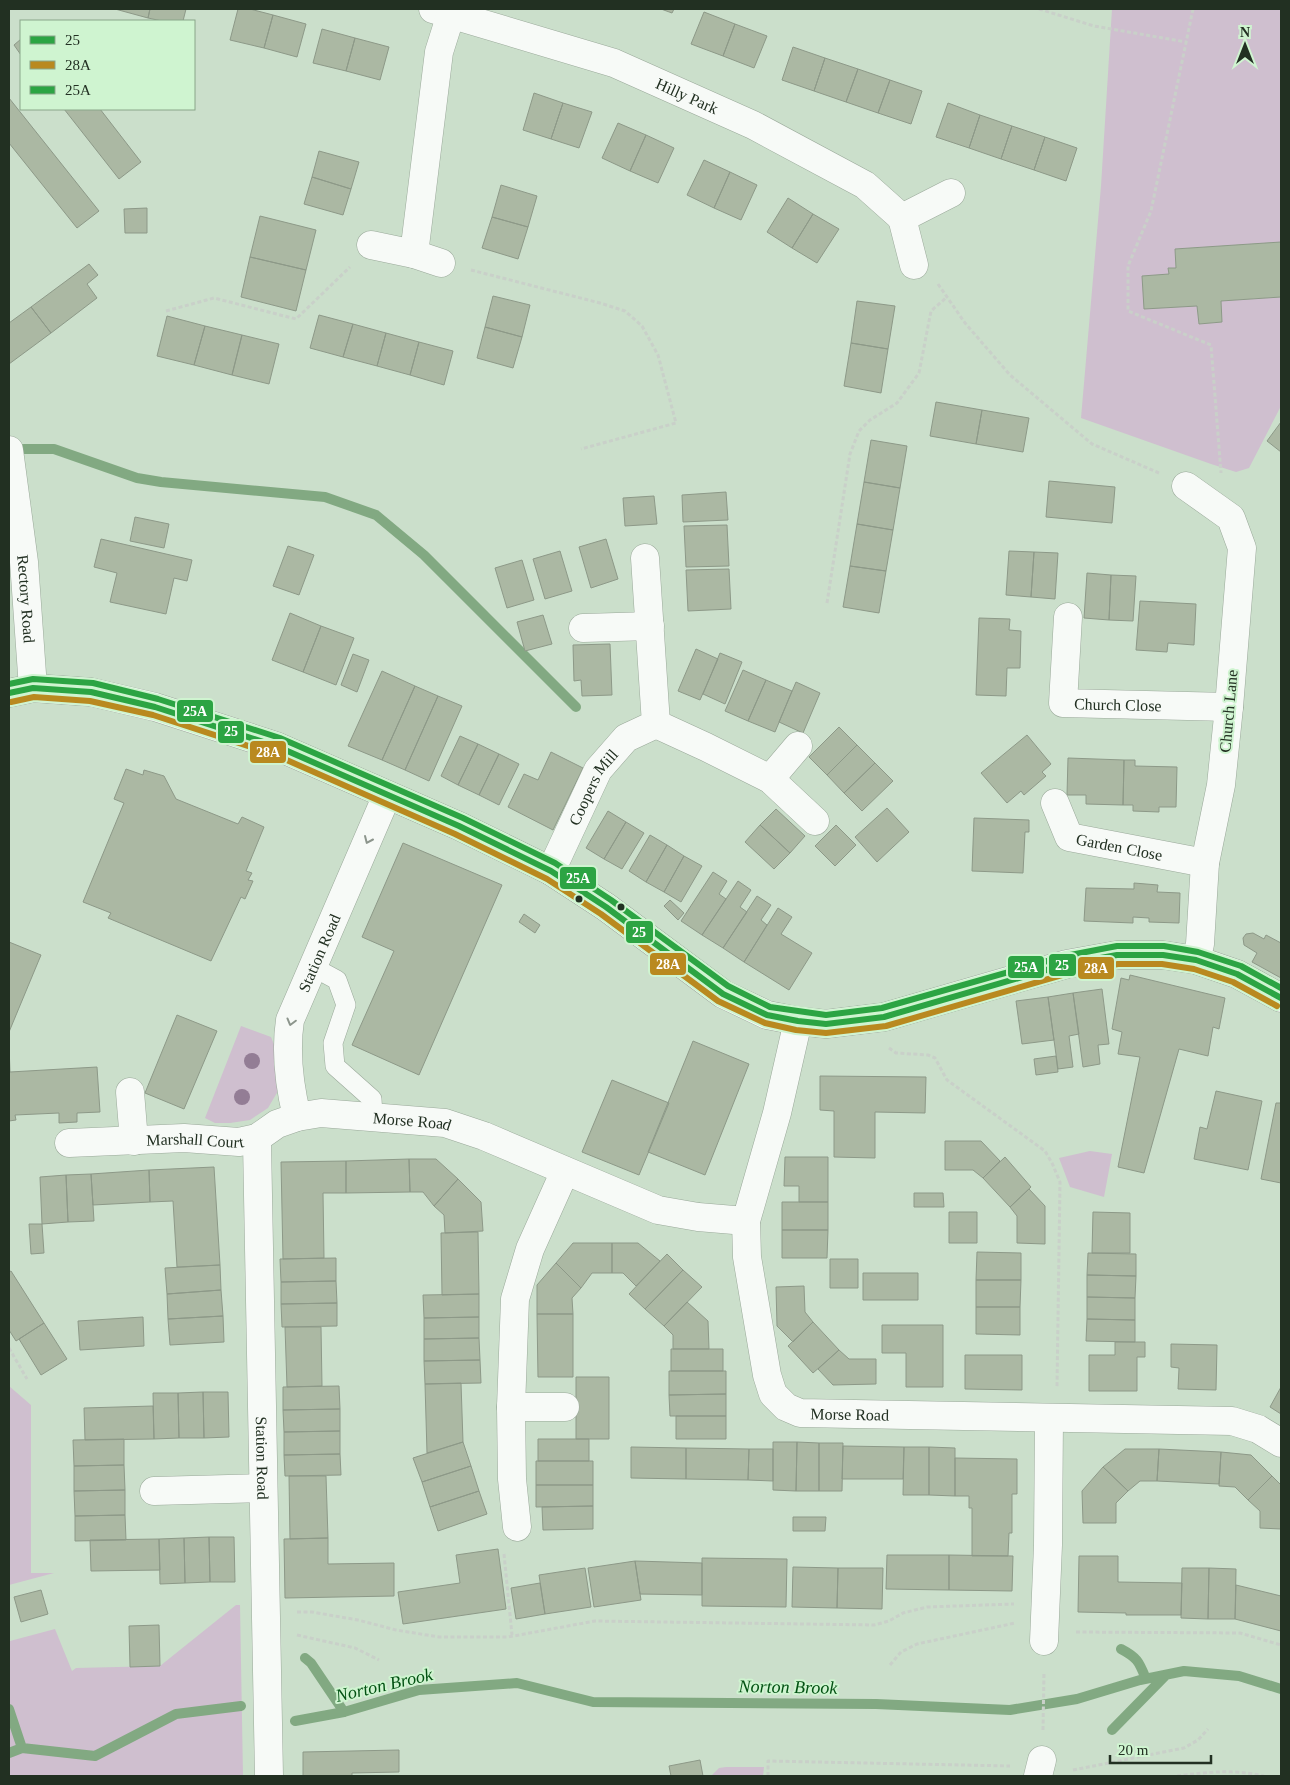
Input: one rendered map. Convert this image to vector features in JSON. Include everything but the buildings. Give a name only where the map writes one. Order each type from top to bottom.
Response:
[{"type":"street","name":"Hilly Park","points":[[414,254],[439,52],[442,11],[614,63],[753,125],[865,185],[902,218]]},
{"type":"street","points":[[914,265],[902,218],[951,193]]},
{"type":"street","points":[[371,245],[414,254],[441,263]]},
{"type":"street","name":"Rectory Road","points":[[9,450],[24,562],[21,691]]},
{"type":"street","points":[[1186,486],[1232,518]]},
{"type":"street","name":"Church Lane","points":[[1196,960],[1200,944],[1205,863],[1221,785],[1242,548],[1232,518]]},
{"type":"street","points":[[645,558],[656,724],[770,779],[815,821]]},
{"type":"street","name":"Church Close","points":[[1068,617],[1062,703],[1229,707]]},
{"type":"street","points":[[583,628],[650,626]]},
{"type":"street","points":[[21,691],[91,692],[155,707],[276,746],[459,826],[551,871],[606,907],[723,994],[768,1015],[826,1024],[884,1017],[1067,964],[1117,955],[1163,955],[1196,960],[1237,974],[1281,998]]},
{"type":"street","name":"Coopers Mill","points":[[551,871],[598,770],[626,738],[656,724]]},
{"type":"street","points":[[770,779],[798,746]]},
{"type":"street","name":"Station Road","points":[[298,1116],[288,1067],[287,1039],[290,1020],[387,796]]},
{"type":"street","name":"Garden Close","points":[[1055,803],[1069,838],[1205,863]]},
{"type":"street","name":"Morse Road","points":[[798,1021],[777,1113],[746,1221],[747,1257],[767,1375],[774,1394],[786,1407],[800,1413],[1232,1421],[1258,1429],[1281,1442]]},
{"type":"street","name":"Marshall Court","points":[[130,1092],[134,1141]]},
{"type":"street","name":"Morse Road","points":[[257,1138],[277,1124],[298,1116],[321,1113],[445,1123],[484,1136],[658,1210],[698,1217],[746,1221]]},
{"type":"street","name":"Marshall Court","points":[[69,1144],[184,1138],[239,1142],[257,1138]]},
{"type":"street","name":"Station Road","points":[[257,1138],[262,1488],[267,1612],[269,1776]]},
{"type":"street","points":[[510,1538],[512,1479],[511,1407],[515,1299],[530,1249],[565,1172]]},
{"type":"street","points":[[511,1407],[565,1407]]},
{"type":"street","points":[[1044,1641],[1053,1419]]},
{"type":"street","points":[[154,1491],[262,1488]]},
{"type":"lane","points":[[313,967],[337,980],[346,1005],[333,1043],[335,1066],[372,1099],[373,1117]]},
{"type":"path","points":[[1039,9],[1094,26],[1186,42]]},
{"type":"path","points":[[1193,9],[1151,211],[1128,266],[1128,311],[1211,345],[1222,482],[1232,518]]},
{"type":"path","points":[[166,311],[214,298],[296,319],[371,245]]},
{"type":"path","points":[[441,263],[600,303],[625,311],[642,326],[658,355],[676,423],[581,449]]},
{"type":"path","points":[[914,265],[938,283],[965,322],[1010,375],[1092,444],[1186,486]]},
{"type":"path","points":[[827,603],[850,454],[853,446],[859,431],[870,420],[897,403],[919,373],[931,311],[947,297]]},
{"type":"path","points":[[884,1017],[889,1048],[896,1053],[928,1055],[935,1058],[947,1080],[1044,1151],[1052,1163],[1060,1182],[1053,1419]]},
{"type":"path","points":[[9,1348],[27,1379]]},
{"type":"path","points":[[510,1538],[512,1635]]},
{"type":"path","points":[[267,1612],[312,1612],[439,1637],[512,1635],[595,1621],[874,1625],[889,1621],[903,1613],[927,1607],[1046,1604]]},
{"type":"path","points":[[890,1665],[901,1652],[917,1644],[1015,1622]]},
{"type":"path","points":[[1076,1632],[1240,1633],[1281,1645]]},
{"type":"path","points":[[293,1634],[355,1648],[379,1660]]},
{"type":"path","points":[[768,1776],[768,1761],[1040,1768],[1044,1641]]},
{"type":"path","points":[[1068,1771],[1184,1748],[1198,1740],[1208,1729]]},
{"type":"path","points":[[1177,1776],[1214,1771],[1240,1772],[1264,1776]]},
{"type":"shaded area","points":[[1112,9],[1281,9],[1281,242],[1175,249],[1176,268],[1168,268],[1169,274],[1142,276],[1197,306],[1199,324],[1222,322],[1221,301],[1281,297],[1281,406],[1249,468],[1236,472],[1081,418],[1101,186]]},
{"type":"shaded area","points":[[241,1026],[271,1037],[277,1052],[278,1091],[268,1108],[250,1120],[215,1123],[205,1118]]},
{"type":"shaded area","points":[[1090,1151],[1112,1154],[1104,1197],[1070,1187],[1059,1158]]},
{"type":"shaded area","points":[[9,1386],[31,1405],[31,1573],[54,1573],[9,1585]]},
{"type":"shaded area","points":[[236,1605],[240,1605],[243,1776],[9,1776],[9,1637],[10,1641],[55,1629],[72,1671],[76,1668],[160,1666]]},
{"type":"shaded area","points":[[764,1767],[763,1776],[711,1776],[719,1768]]},
{"type":"waterway","points":[[24,449],[54,449],[137,478],[161,482],[325,497],[376,515],[424,555],[576,707]]},
{"type":"waterway","points":[[1121,1649],[1137,1661],[1146,1679]]},
{"type":"waterway","points":[[305,1658],[311,1663],[344,1712]]},
{"type":"waterway","name":"Norton Brook","points":[[295,1721],[344,1712],[419,1690],[517,1683],[593,1702],[876,1704],[1010,1710],[1077,1699],[1140,1680],[1184,1671],[1239,1676],[1281,1689]]},
{"type":"waterway","points":[[1112,1730],[1166,1675]]},
{"type":"waterway","name":"Norton Brook","points":[[9,1709],[22,1748],[95,1756],[176,1714],[241,1706]]},
{"type":"waterway","points":[[9,1753],[22,1748]]},
{"type":"transit line","name":"25A","points":[[9,684],[33,679],[93,683],[158,699],[280,738],[463,818],[555,863],[611,900],[728,986],[770,1007],[826,1015],[882,1008],[1065,956],[1117,946],[1164,946],[1198,952],[1241,966],[1281,988]]},
{"type":"transit line","name":"25","points":[[9,693],[33,688],[91,692],[155,707],[276,746],[459,826],[551,871],[606,907],[723,994],[767,1015],[826,1024],[884,1017],[1067,964],[1117,955],[1163,955],[1196,960],[1237,974],[1281,998]]},
{"type":"transit line","name":"28A","points":[[11,702],[34,697],[90,701],[153,715],[273,754],[455,834],[547,879],[601,914],[718,1001],[765,1023],[796,1030],[826,1033],[886,1026],[1069,973],[1118,964],[1162,964],[1194,969],[1233,982],[1277,1006]]}]
